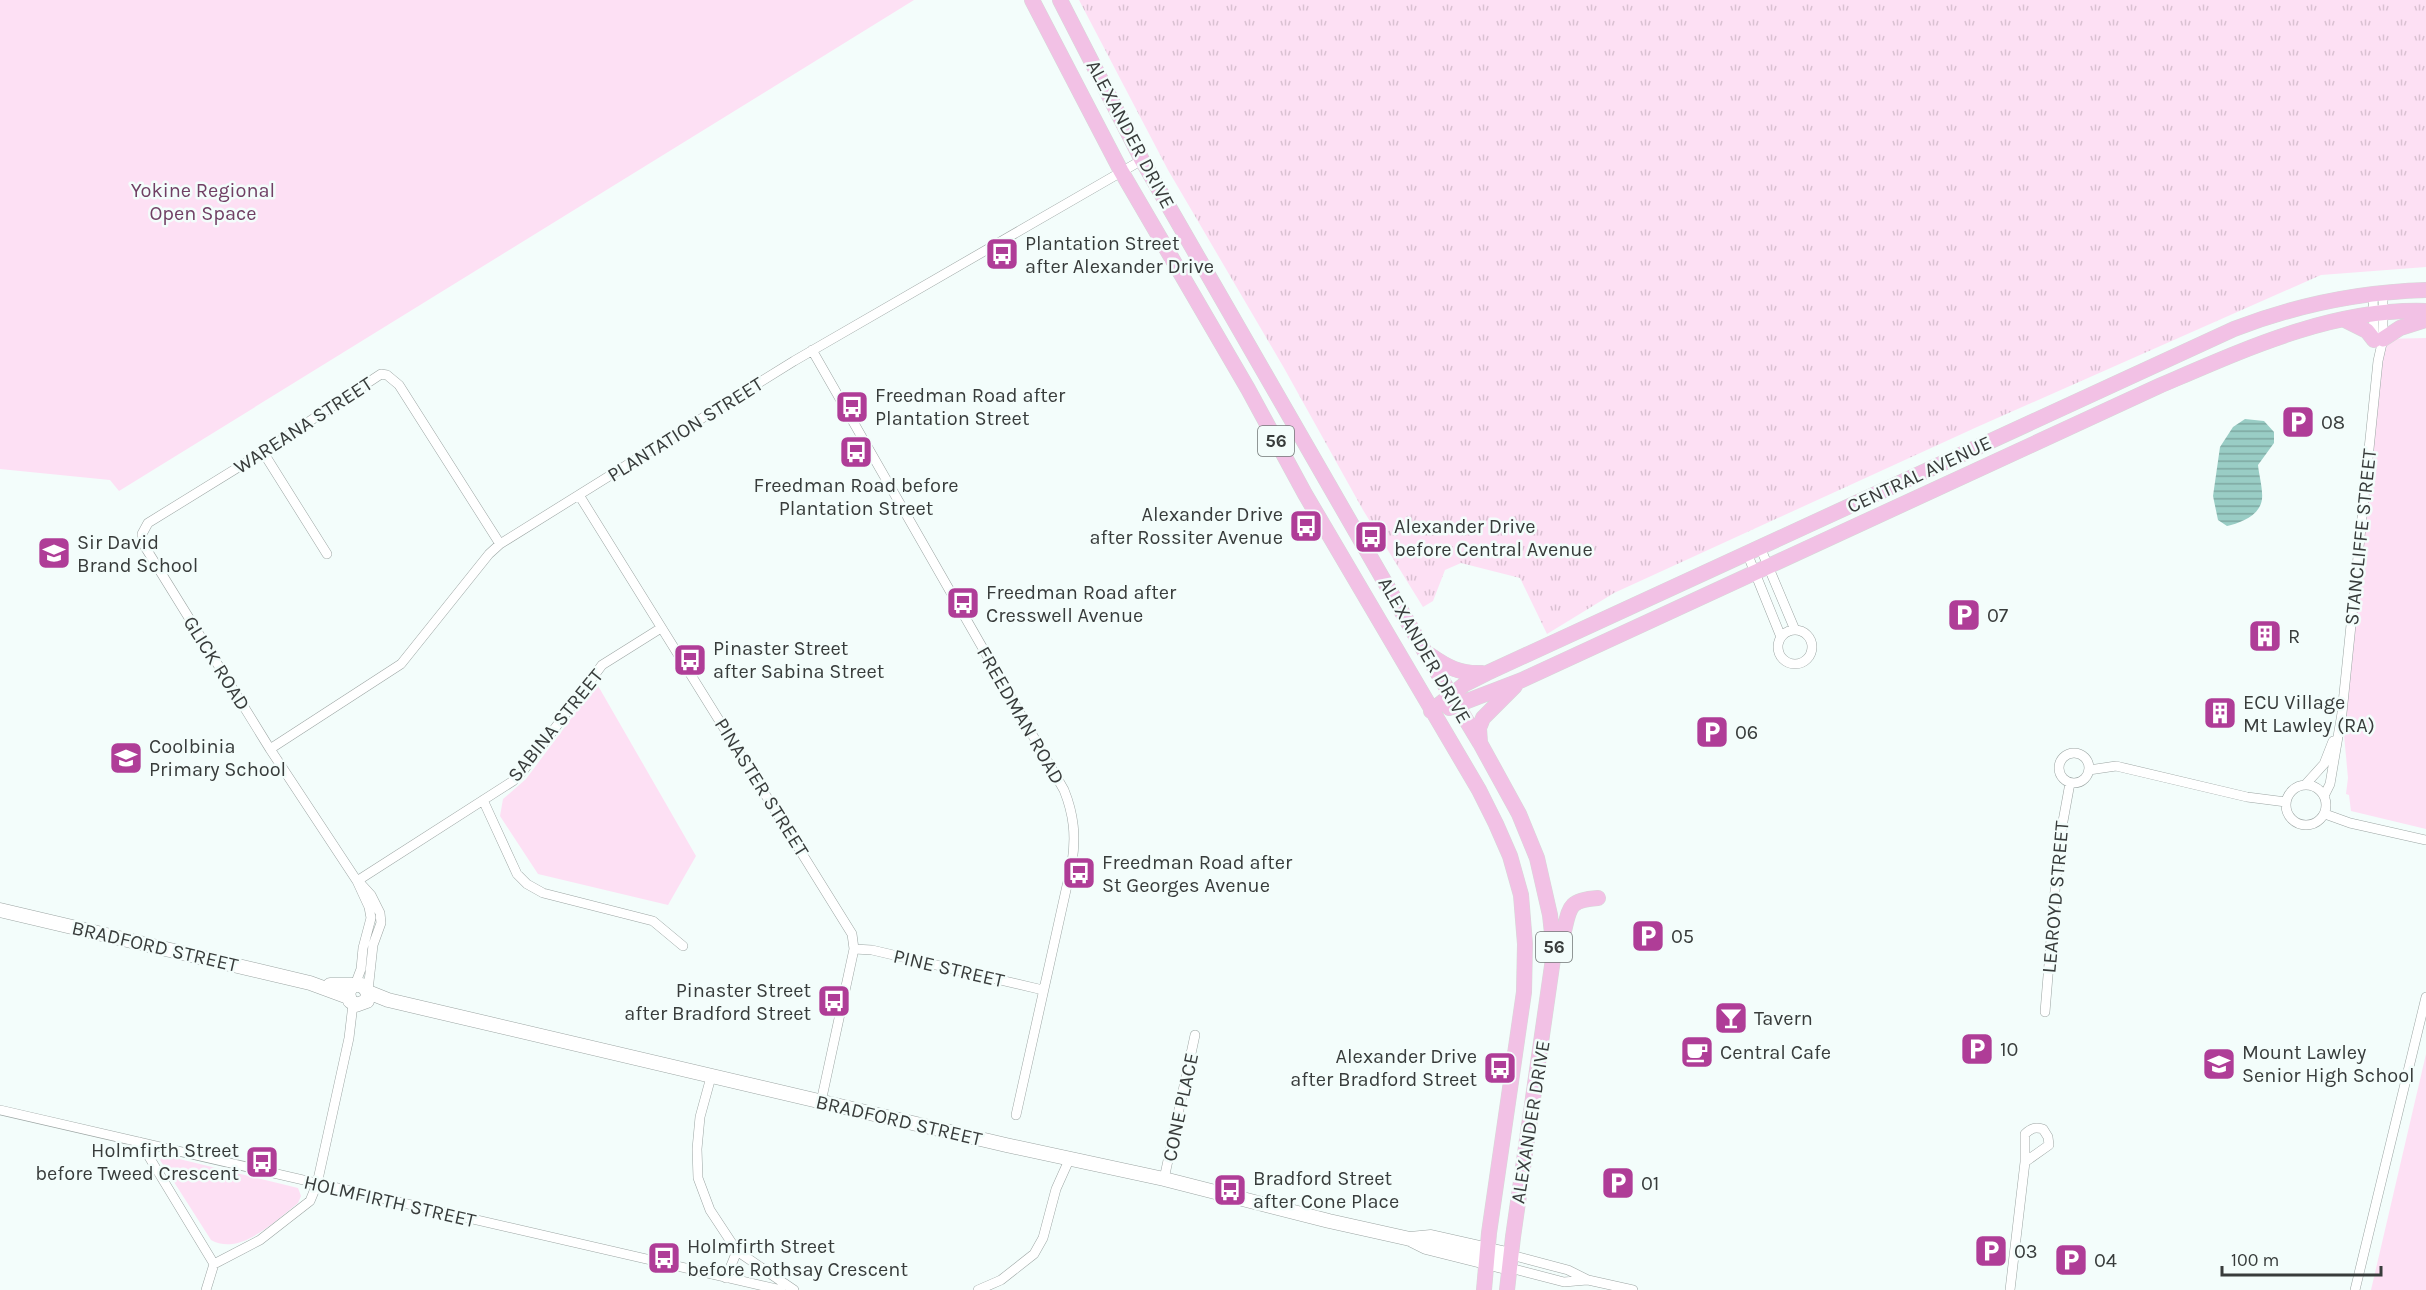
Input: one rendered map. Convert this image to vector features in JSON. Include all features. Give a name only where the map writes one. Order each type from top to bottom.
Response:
[{"type":"main road","name":"ALEXANDER DRIVE","points":[[1032,0],[1121,171],[1479,790],[1510,856],[1521,896],[1525,944],[1524,992],[1484,1290]]},
{"type":"main road","name":"ALEXANDER DRIVE","points":[[1060,0],[1142,160],[1425,652],[1480,743],[1519,814],[1537,858],[1551,915],[1554,952],[1508,1290]]},
{"type":"main road","name":"CENTRAL AVENUE","points":[[1432,712],[1454,700],[1488,673],[2234,329],[2307,305],[2378,293],[2426,290]]},
{"type":"main road","name":"CENTRAL AVENUE","points":[[1454,700],[1522,680],[2159,386],[2266,342],[2343,319],[2379,313],[2426,311]]},
{"type":"main road","points":[[2343,319],[2378,339],[2400,328],[2426,320]]},
{"type":"main road","points":[[1425,652],[1447,667],[1462,673],[1488,673]]},
{"type":"main road","points":[[1480,743],[1479,728],[1485,714],[1522,680]]},
{"type":"main road","points":[[1554,952],[1563,938],[1569,908],[1578,901],[1598,898]]},
{"type":"street","name":"PLANTATION STREET","points":[[270,749],[401,664],[489,554],[500,544],[812,350],[1142,160]]},
{"type":"street","name":"STANCLIFFE STREET","points":[[2325,814],[2324,796],[2330,784],[2342,713],[2378,361],[2378,293]]},
{"type":"street","name":"FREEDMAN ROAD","points":[[812,350],[1026,722],[1070,805],[1075,834],[1074,854],[1016,1115]]},
{"type":"street","name":"WAREANA STREET","points":[[142,534],[148,523],[263,452],[381,374],[387,375],[399,385],[500,544]]},
{"type":"street","points":[[263,452],[327,554]]},
{"type":"street","name":"PINASTER STREET","points":[[579,495],[852,934],[854,949],[821,1102]]},
{"type":"street","name":"GLICK ROAD","points":[[142,534],[142,542],[270,749],[357,881],[369,907],[371,918],[363,948],[359,995]]},
{"type":"street","points":[[1753,550],[1795,630],[1808,635],[1812,644],[1810,655],[1802,663],[1791,664],[1782,658],[1778,648],[1781,637],[1762,569],[1753,550]]},
{"type":"street","name":"SABINA STREET","points":[[357,881],[513,781],[523,771],[602,665],[661,628]]},
{"type":"street","points":[[1781,637],[1795,630]]},
{"type":"street","name":"STANCLIFFE STREET","points":[[2286,802],[2291,791],[2305,785],[2324,764],[2342,713]]},
{"type":"street","points":[[2089,770],[2084,757],[2075,753],[2067,755],[2061,761],[2059,770],[2062,778],[2070,783],[2082,781],[2089,770],[2116,766],[2256,799],[2286,802],[2286,809],[2292,820],[2303,826],[2316,823],[2325,814],[2350,823],[2426,840]]},
{"type":"street","name":"LEAROYD STREET","points":[[2045,1012],[2059,843],[2070,783]]},
{"type":"street","points":[[2305,785],[2318,789],[2324,796]]},
{"type":"street","points":[[483,800],[517,874],[527,884],[543,893],[653,921],[683,946]]},
{"type":"street","name":"GLICK ROAD","points":[[357,881],[372,895],[380,913],[381,923],[359,995]]},
{"type":"street","name":"BRADFORD STREET","points":[[0,910],[1070,1160],[1164,1179],[1410,1239],[1426,1247],[1487,1255],[1511,1261],[1564,1282],[1588,1280],[1633,1290]]},
{"type":"street","name":"PINE STREET","points":[[854,949],[872,950],[1043,990]]},
{"type":"street","points":[[206,1290],[214,1264],[260,1240],[310,1201],[316,1184],[349,1038],[355,1028],[359,995]]},
{"type":"street","points":[[2355,1290],[2426,997]]},
{"type":"street","name":"CONE PLACE","points":[[1164,1179],[1195,1035]]},
{"type":"street","points":[[711,1077],[700,1117],[697,1149],[698,1178],[710,1210],[737,1251],[794,1290]]},
{"type":"street","name":"HOLMFIRTH STREET","points":[[0,1110],[781,1290]]},
{"type":"street","points":[[140,1142],[214,1264]]},
{"type":"street","points":[[978,1290],[1000,1280],[1034,1254],[1046,1228],[1056,1189],[1070,1160]]},
{"type":"street","points":[[2010,1290],[2025,1162]]},
{"type":"street","points":[[726,1278],[737,1251]]},
{"type":"green space","name":"Yokine Regional Open Space","points":[[0,0],[914,0],[119,491],[110,480],[0,469]]},
{"type":"green space","points":[[1079,0],[2426,0],[2426,267],[2321,275],[1977,427],[1614,593],[1547,634],[1520,578],[1461,563],[1445,570],[1433,601],[1423,607],[1363,510],[1284,368],[1168,170]]},
{"type":"green space","points":[[2426,338],[2426,829],[2351,811],[2349,795],[2346,794],[2348,778],[2342,713],[2383,339]]},
{"type":"green space","points":[[597,684],[696,856],[668,905],[538,874],[500,816],[503,799],[526,779]]},
{"type":"green space","points":[[2426,1054],[2426,1290],[2371,1290]]},
{"type":"green space","points":[[163,1155],[298,1188],[301,1196],[298,1203],[257,1234],[234,1244],[222,1244],[211,1240],[160,1160]]},
{"type":"water","points":[[2245,419],[2264,421],[2274,432],[2274,443],[2258,465],[2262,499],[2258,510],[2249,518],[2227,526],[2218,520],[2213,496],[2220,447],[2233,427]]},
{"type":"place","name":"Plantation Street after Alexander Drive","points":[[1002,254]]},
{"type":"place","name":"Freedman Road after Plantation Street","points":[[852,407]]},
{"type":"place","name":"08","points":[[2298,422]]},
{"type":"place","name":"Freedman Road before Plantation Street","points":[[856,452]]},
{"type":"place","name":"Alexander Drive after Rossiter Avenue","points":[[1306,526]]},
{"type":"place","name":"Alexander Drive before Central Avenue","points":[[1371,537]]},
{"type":"place","name":"Sir David Brand School","points":[[54,553]]},
{"type":"place","name":"Freedman Road after Cresswell Avenue","points":[[963,603]]},
{"type":"place","name":"07","points":[[1964,615]]},
{"type":"place","name":"R","points":[[2265,636]]},
{"type":"place","name":"Pinaster Street after Sabina Street","points":[[690,660]]},
{"type":"place","name":"ECU Village Mt Lawley (RA)","points":[[2220,713]]},
{"type":"place","name":"06","points":[[1712,732]]},
{"type":"place","name":"Coolbinia Primary School","points":[[126,758]]},
{"type":"place","name":"Freedman Road after St Georges Avenue","points":[[1079,873]]},
{"type":"place","name":"05","points":[[1648,936]]},
{"type":"place","name":"Pinaster Street after Bradford Street","points":[[834,1001]]},
{"type":"place","name":"Tavern","points":[[1731,1018]]},
{"type":"place","name":"10","points":[[1977,1049]]},
{"type":"place","name":"Central Cafe","points":[[1697,1052]]},
{"type":"place","name":"Mount Lawley Senior High School","points":[[2219,1064]]},
{"type":"place","name":"Alexander Drive after Bradford Street","points":[[1500,1068]]},
{"type":"place","name":"Holmfirth Street before Tweed Crescent","points":[[262,1162]]},
{"type":"place","name":"01","points":[[1618,1183]]},
{"type":"place","name":"Bradford Street after Cone Place","points":[[1230,1190]]},
{"type":"place","name":"03","points":[[1991,1251]]},
{"type":"place","name":"Holmfirth Street before Rothsay Crescent","points":[[664,1258]]},
{"type":"place","name":"04","points":[[2071,1260]]}]
